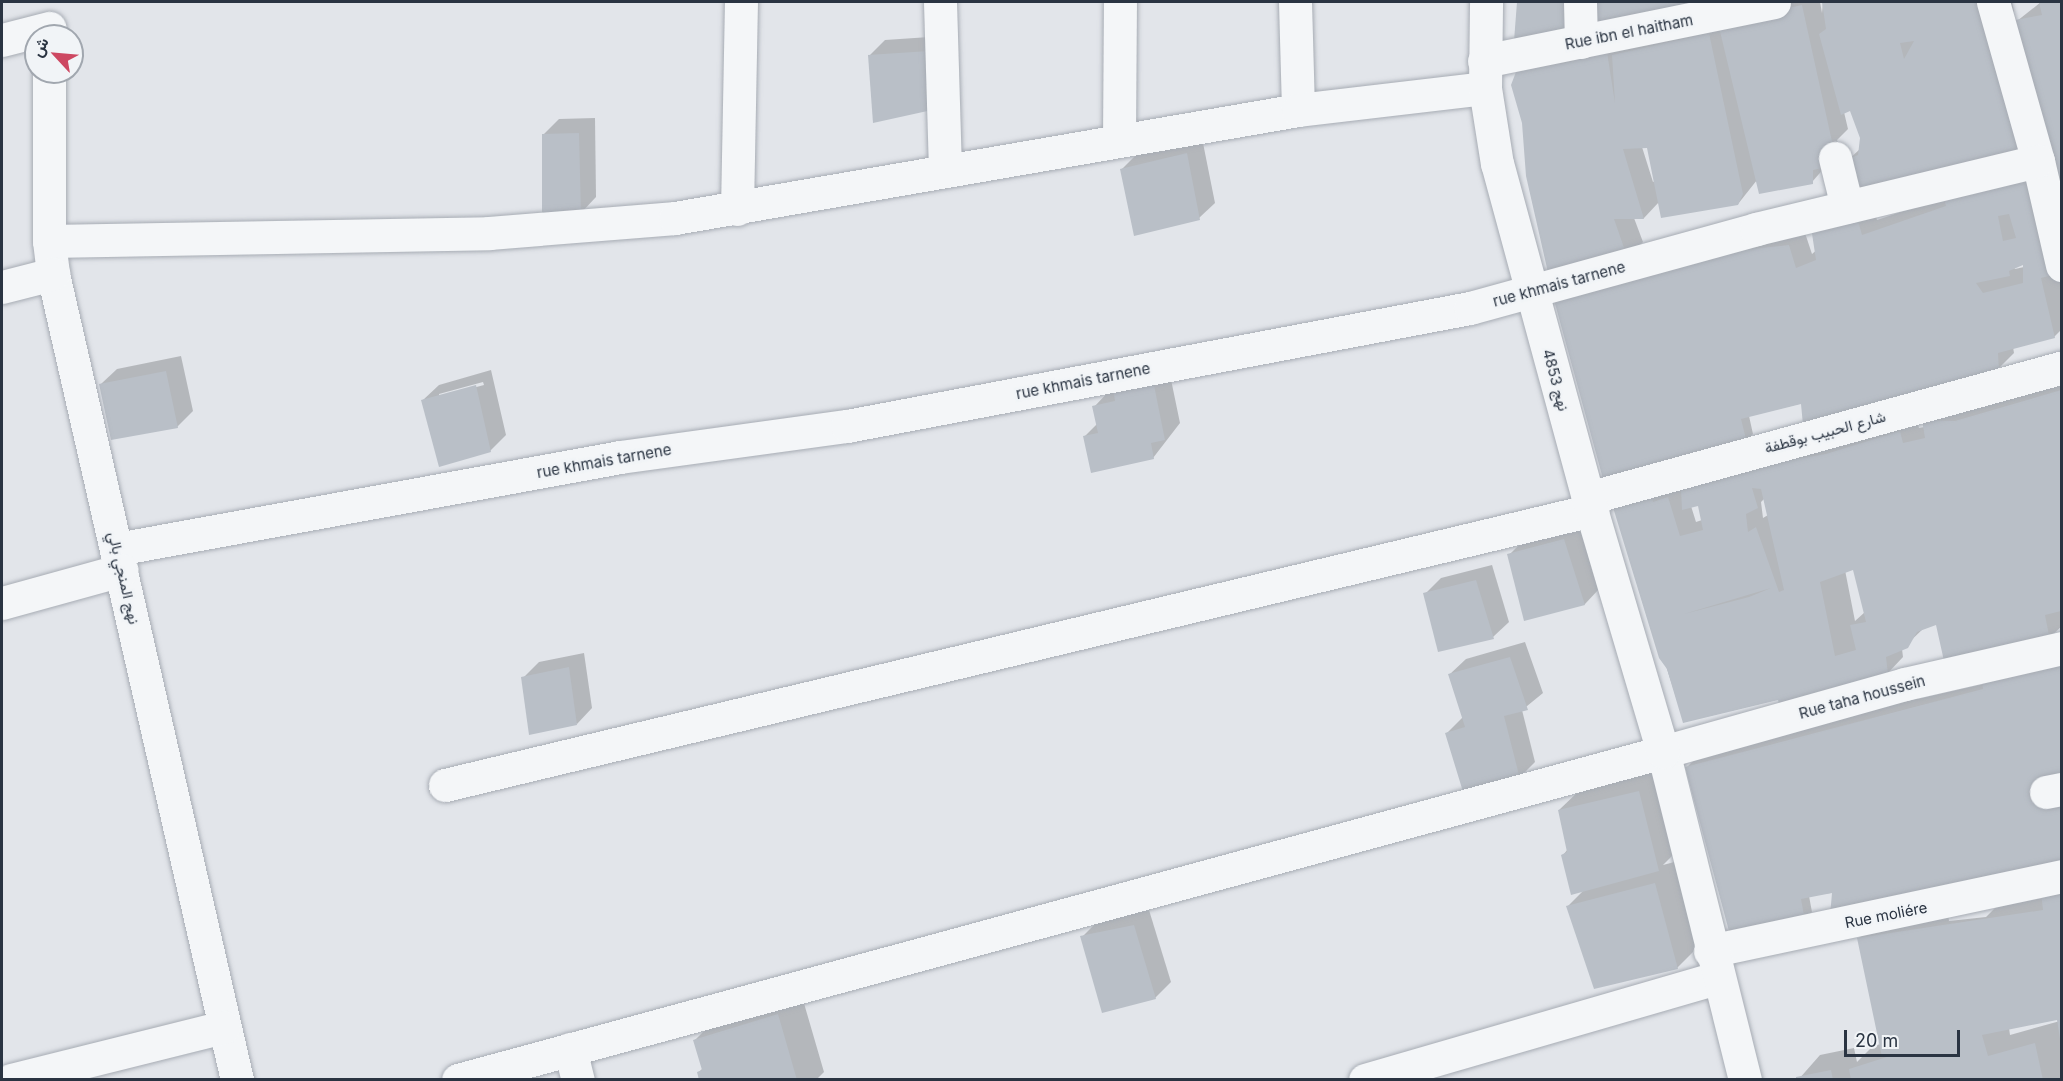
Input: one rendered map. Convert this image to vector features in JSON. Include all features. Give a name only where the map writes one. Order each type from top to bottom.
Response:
[{"type":"street","points":[[737,209],[741,2]]},
{"type":"street","points":[[940,2],[945,170]]},
{"type":"street","points":[[1119,2],[1119,140]]},
{"type":"street","points":[[1295,2],[1298,110]]},
{"type":"street","name":"نهج 4853","points":[[1486,2],[1485,74],[1497,164],[1590,504],[1663,752],[1714,964],[1745,1080]]},
{"type":"street","points":[[1580,2],[1581,42]]},
{"type":"street","name":"Rue ibn el haitham","points":[[49,241],[489,233],[737,209],[945,170],[1298,110],[1485,74],[1581,42],[1733,6],[1774,2]]},
{"type":"street","points":[[1993,2],[2038,161],[2061,265]]},
{"type":"street","points":[[2,40],[49,22]]},
{"type":"street","name":"نهج المنجي بالي","points":[[49,84],[49,241],[53,274],[237,1080]]},
{"type":"street","points":[[1835,158],[1847,207]]},
{"type":"street","name":"rue khmais tarnene","points":[[2,603],[119,559],[620,457],[847,426],[1470,308],[1847,207],[2038,161]]},
{"type":"street","points":[[2,287],[53,274]]},
{"type":"street","name":"شارع الحبيب بوقطفة","points":[[445,785],[1590,504],[2061,367]]},
{"type":"street","name":"Rue taha houssein","points":[[458,1080],[574,1065],[1905,684],[2061,648]]},
{"type":"street","name":"Rue moliére","points":[[1365,1080],[1714,964],[2061,876]]},
{"type":"street","points":[[11,1080],[224,1027]]},
{"type":"building","points":[[1517,2],[1572,2],[1571,28],[1514,41]]},
{"type":"building","points":[[1587,2],[1699,2],[1588,29]]},
{"type":"building","points":[[1822,2],[1983,2],[2025,148],[1855,197],[1847,160],[1858,155],[1860,138],[1850,111],[1841,115],[1819,34],[1826,29]],"holes":[[[1914,41],[1904,59],[1900,43]]]},
{"type":"building","points":[[2039,2],[2061,2],[2061,207],[2015,20],[2042,15]]},
{"type":"building","points":[[1802,5],[1833,146],[1820,151],[1826,167],[1813,170],[1813,184],[1759,194],[1718,23]]},
{"type":"building","points":[[1709,33],[1743,194],[1738,205],[1661,218],[1647,148],[1623,149],[1644,219],[1614,219],[1628,259],[1549,277],[1526,176],[1522,123],[1511,85],[1519,64],[1559,58],[1561,64],[1607,52],[1615,103],[1612,55]]},
{"type":"building","points":[[929,51],[932,110],[873,123],[868,55]]},
{"type":"building","points":[[579,133],[581,214],[542,214],[542,134]]},
{"type":"building","points":[[1187,153],[1200,220],[1134,236],[1120,169]]},
{"type":"building","points":[[2032,167],[2056,274],[2041,278],[2055,338],[1998,353],[1999,371],[1803,425],[1801,404],[1741,419],[1747,443],[1603,479],[1554,300],[1741,250],[1789,245],[1796,268],[1816,260],[1811,227],[1857,217],[1862,235],[1946,206],[1943,196]],"holes":[[[2009,214],[2016,238],[2003,241],[1998,216]],[[2023,265],[2023,283],[1983,293],[1976,283],[2010,276],[2009,271]]]},
{"type":"building","points":[[166,371],[178,428],[111,440],[99,384]]},
{"type":"building","points":[[1153,380],[1165,440],[1151,443],[1154,459],[1091,473],[1083,436],[1098,433],[1092,406],[1115,401],[1113,388]]},
{"type":"building","points":[[476,385],[491,452],[439,467],[421,400]]},
{"type":"building","points":[[2061,390],[2061,611],[2045,615],[2050,640],[1944,661],[1936,625],[1917,632],[1908,648],[1886,657],[1888,674],[1780,708],[1778,700],[1683,723],[1667,669],[1659,658],[1612,504],[1651,493],[1653,502],[1668,497],[1680,536],[1703,530],[1698,506],[1682,510],[1681,488],[1755,466],[1826,454],[1900,431],[1903,443],[1925,438],[1922,420],[1955,421]],"holes":[[[1752,488],[1761,489],[1784,590],[1779,592],[1756,527],[1748,532],[1746,514],[1758,508]],[[1853,570],[1866,622],[1850,625],[1856,650],[1835,656],[1820,582]],[[1771,588],[1749,597],[1684,614]]]},
{"type":"building","points":[[1564,539],[1585,605],[1524,621],[1507,554]]},
{"type":"building","points":[[1476,580],[1494,639],[1438,652],[1423,593]]},
{"type":"building","points":[[1510,657],[1528,710],[1504,716],[1520,779],[1464,795],[1445,733],[1465,727],[1448,674]]},
{"type":"building","points":[[2061,663],[2061,780],[2029,791],[2031,800],[2061,796],[2061,866],[1830,916],[1832,893],[1801,899],[1805,921],[1730,935],[1685,767],[1983,689],[1981,674]]},
{"type":"building","points":[[569,667],[577,725],[529,735],[521,677]]},
{"type":"building","points":[[1639,791],[1659,871],[1571,895],[1561,855],[1567,852],[1558,810]]},
{"type":"building","points":[[1655,883],[1678,969],[1594,989],[1566,906]]},
{"type":"building","points":[[2061,889],[2061,1045],[2057,1020],[1982,1035],[1988,1056],[2035,1043],[2043,1080],[1851,1080],[1849,1069],[1890,1056],[1882,1057],[1857,938],[2043,910],[2041,893]]},
{"type":"building","points":[[1134,925],[1156,999],[1102,1013],[1080,936]]},
{"type":"building","points":[[778,1014],[797,1080],[699,1080],[697,1072],[702,1070],[693,1040]]},
{"type":"building","points":[[1831,1070],[1833,1080],[1796,1080],[1796,1077]]}]
